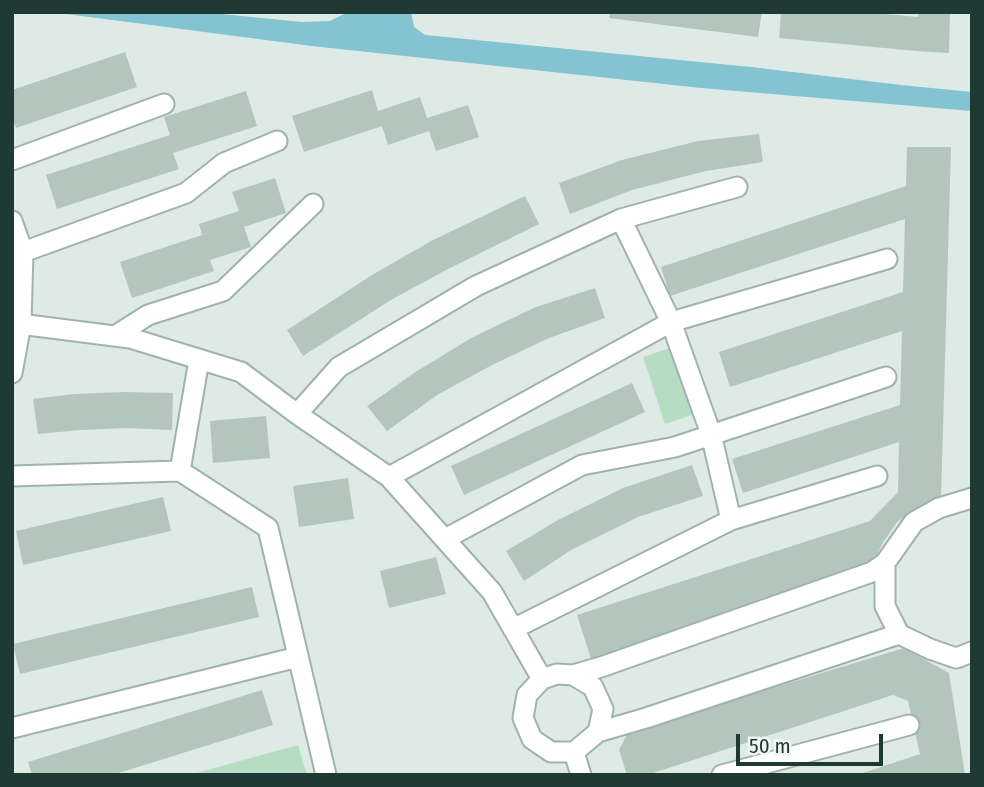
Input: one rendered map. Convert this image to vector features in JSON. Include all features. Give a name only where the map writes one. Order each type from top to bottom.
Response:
[{"type":"lane","points":[[12,160],[164,104]]},
{"type":"lane","points":[[23,252],[186,193],[224,163],[277,141]]},
{"type":"lane","points":[[297,414],[339,367],[476,286],[621,219],[737,187]]},
{"type":"lane","points":[[115,336],[148,315],[223,291],[313,204]]},
{"type":"lane","points":[[621,219],[671,322],[711,434],[731,520]]},
{"type":"lane","points":[[12,221],[23,252],[12,373]]},
{"type":"lane","points":[[389,477],[671,322],[887,259]]},
{"type":"lane","points":[[17,323],[130,338],[241,373],[389,477],[492,592],[542,679]]},
{"type":"lane","points":[[180,471],[199,359]]},
{"type":"lane","points":[[445,539],[582,465],[674,447],[886,377]]},
{"type":"lane","points":[[12,476],[180,471],[268,528],[326,775]]},
{"type":"lane","points":[[513,629],[731,520],[877,476]]},
{"type":"lane","points":[[899,634],[598,732],[574,752],[551,752],[532,739],[523,718],[527,695],[542,679],[557,674],[573,675],[614,662],[872,572],[885,563],[914,522],[940,508],[972,498]]},
{"type":"lane","points":[[885,563],[885,606],[899,634],[956,658],[972,652]]},
{"type":"lane","points":[[12,728],[298,657]]},
{"type":"lane","points":[[573,675],[593,687],[603,709],[598,732]]},
{"type":"lane","points":[[733,773],[909,725]]},
{"type":"lane","points":[[574,752],[581,775]]},
{"type":"green space","points":[[673,347],[695,414],[665,424],[643,357]]},
{"type":"green space","points":[[298,745],[307,775],[189,775]]},
{"type":"water","points":[[51,12],[202,12],[302,22],[330,21],[348,12],[411,12],[414,27],[425,35],[972,92],[972,111],[701,88],[312,46]]},
{"type":"building","points":[[610,12],[762,12],[758,37],[609,18]]},
{"type":"building","points":[[781,12],[864,12],[918,17],[918,12],[950,12],[949,53],[779,38]]},
{"type":"building","points":[[125,52],[137,87],[16,128],[12,116],[12,90]]},
{"type":"building","points":[[372,90],[378,111],[420,97],[427,118],[468,105],[479,137],[436,151],[429,131],[388,145],[382,126],[304,152],[292,116]]},
{"type":"building","points":[[246,91],[257,126],[173,153],[179,169],[57,209],[46,175],[170,135],[164,117]]},
{"type":"building","points":[[759,134],[763,162],[706,171],[632,190],[570,214],[559,183],[622,160],[698,141]]},
{"type":"building","points":[[907,147],[951,147],[941,499],[921,505],[897,522],[882,544],[875,559],[875,566],[591,659],[577,615],[870,521],[898,492],[899,442],[743,493],[732,459],[900,405],[902,331],[730,387],[719,352],[903,292],[905,219],[670,296],[661,267],[906,186]]},
{"type":"building","points":[[275,178],[286,213],[244,227],[251,247],[210,260],[214,271],[132,298],[120,262],[202,235],[199,224],[239,211],[232,192]]},
{"type":"building","points":[[525,196],[539,224],[391,300],[303,356],[287,330],[372,275],[433,240]]},
{"type":"building","points":[[595,288],[605,318],[549,338],[492,365],[437,395],[387,431],[367,406],[473,337],[536,307]]},
{"type":"building","points":[[632,383],[645,412],[464,495],[451,466]]},
{"type":"building","points":[[124,392],[173,393],[172,430],[126,428],[38,434],[33,399]]},
{"type":"building","points":[[266,416],[270,458],[213,463],[210,421]]},
{"type":"building","points":[[692,465],[703,496],[638,517],[571,550],[524,581],[506,551],[558,520],[623,488]]},
{"type":"building","points":[[348,478],[354,519],[299,527],[293,486]]},
{"type":"building","points":[[163,497],[171,531],[23,565],[16,531]]},
{"type":"building","points":[[436,557],[446,594],[389,608],[380,571]]},
{"type":"building","points":[[252,587],[259,617],[20,674],[13,644]]},
{"type":"building","points":[[904,648],[949,673],[965,775],[857,775],[920,754],[908,701],[893,695],[647,775],[627,775],[619,750],[628,732]]},
{"type":"building","points":[[262,690],[273,725],[112,775],[32,775],[28,762]]}]
